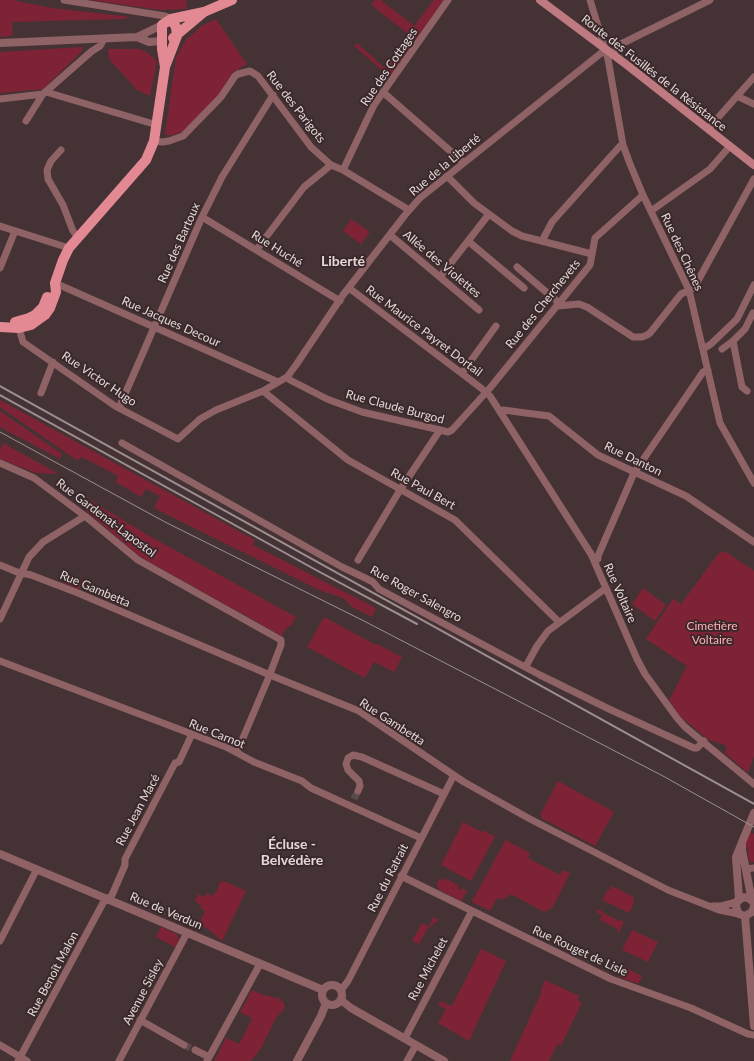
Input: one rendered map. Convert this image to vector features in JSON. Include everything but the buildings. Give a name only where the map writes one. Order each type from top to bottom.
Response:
[{"type":"main road","points":[[165,67],[162,25],[171,19],[204,12],[232,0]]},
{"type":"main road","name":"Route des Fusillés de la Résistance","points":[[540,0],[754,165]]},
{"type":"main road","points":[[162,41],[177,36],[204,12]]},
{"type":"main road","points":[[0,327],[19,328],[32,325],[46,315],[56,292],[56,283],[63,260],[69,248],[146,160],[154,141],[165,67],[177,36],[176,27],[171,19]]},
{"type":"main road","points":[[0,321],[21,321],[35,315],[43,307],[50,290],[56,283]]},
{"type":"street","points":[[64,0],[166,16],[171,19]]},
{"type":"street","name":"Rue des Cottages","points":[[344,170],[374,105],[384,93],[448,0]]},
{"type":"street","name":"Rue des Chênes","points":[[590,0],[608,59],[623,145],[643,195],[689,290],[720,423],[754,483]]},
{"type":"street","points":[[612,55],[621,44],[710,0]]},
{"type":"street","points":[[0,43],[137,37],[162,25],[155,15]]},
{"type":"street","points":[[137,37],[149,42],[162,41]]},
{"type":"street","points":[[26,121],[44,93],[92,51],[100,46],[104,39]]},
{"type":"street","name":"Rue de la Liberté","points":[[178,439],[200,419],[216,410],[263,391],[287,377],[349,288],[409,210],[420,198],[605,50]]},
{"type":"street","name":"Rue des Parigots","points":[[154,141],[169,141],[183,136],[222,97],[235,76],[250,71],[258,76],[311,147],[332,165],[344,170],[409,210]]},
{"type":"street","points":[[708,130],[754,77]]},
{"type":"street","points":[[0,99],[44,93],[157,125]]},
{"type":"street","points":[[384,93],[464,163]]},
{"type":"street","name":"Rue des Bartoux","points":[[119,408],[202,217],[222,177],[273,95]]},
{"type":"street","points":[[737,96],[754,104]]},
{"type":"street","points":[[542,241],[552,222],[620,146],[623,145]]},
{"type":"street","points":[[651,211],[710,169],[730,146]]},
{"type":"street","points":[[61,150],[51,161],[47,170],[48,179],[63,205],[73,231],[78,237]]},
{"type":"street","points":[[257,249],[304,187],[332,165]]},
{"type":"street","points":[[447,176],[474,203],[512,231],[522,236],[592,254]]},
{"type":"street","points":[[517,267],[558,305],[579,304],[587,307],[633,337],[642,337],[650,333],[681,294],[694,288],[754,179]]},
{"type":"street","name":"Rue des Cherchevets","points":[[486,392],[590,265],[595,238],[643,195]]},
{"type":"street","points":[[440,277],[490,214]]},
{"type":"street","name":"Rue Huché","points":[[202,217],[257,249],[340,301]]},
{"type":"street","points":[[0,226],[69,248]]},
{"type":"street","points":[[0,268],[15,231]]},
{"type":"street","name":"Allée des Violettes","points":[[390,235],[479,310]]},
{"type":"street","points":[[468,241],[524,288]]},
{"type":"street","name":"Rue Jacques Decour","points":[[56,283],[278,382]]},
{"type":"street","points":[[703,349],[711,344],[737,318],[754,285]]},
{"type":"street","name":"Rue Maurice Payret Dortail","points":[[349,288],[486,392]]},
{"type":"street","points":[[722,349],[733,341],[745,328],[753,313],[742,308]]},
{"type":"street","points":[[462,373],[496,326]]},
{"type":"street","name":"Rue Victor Hugo","points":[[19,328],[23,342],[119,408],[178,439]]},
{"type":"street","points":[[733,341],[742,387],[747,391]]},
{"type":"street","points":[[41,393],[53,362]]},
{"type":"street","points":[[594,561],[598,559],[634,473],[703,372],[708,370]]},
{"type":"street","name":"Rue Claude Burgod","points":[[287,377],[290,380],[333,402],[382,418],[448,432],[452,430],[486,392]]},
{"type":"street","name":"Rue Paul Bert","points":[[263,391],[348,460],[456,520],[559,622]]},
{"type":"street","name":"Rue Voltaire","points":[[486,392],[594,561],[645,674],[685,727],[704,741],[754,784]]},
{"type":"street","name":"Rue Danton","points":[[500,412],[503,410],[549,416],[598,455],[686,496],[754,542]]},
{"type":"street","points":[[358,560],[400,490],[440,430]]},
{"type":"street","name":"Rue Roger Salengro","points":[[122,443],[342,567],[373,582],[379,589],[609,709],[694,748],[700,746],[704,741]]},
{"type":"street","name":"Rue Gardenat-Lapostol","points":[[0,463],[34,478],[85,516],[138,560],[281,640],[281,645],[270,675]]},
{"type":"street","points":[[0,619],[29,557],[43,542],[85,516]]},
{"type":"street","name":"Rue Gambetta","points":[[0,565],[21,573],[32,575],[78,593],[270,675],[359,711],[486,795],[668,890],[719,910],[750,910]]},
{"type":"street","points":[[526,666],[543,637],[559,622],[606,588]]},
{"type":"street","name":"Rue Carnot","points":[[0,661],[236,752],[277,772],[302,782],[311,788],[353,802],[421,838]]},
{"type":"street","points":[[236,752],[270,675]]},
{"type":"street","name":"Rue Jean Macé","points":[[108,899],[112,895],[125,865],[125,859],[175,763],[179,762],[192,734]]},
{"type":"street","points":[[358,791],[360,786],[359,781],[348,770],[346,764],[348,758],[353,755],[362,757],[444,794]]},
{"type":"street","name":"Rue du Ratrait","points":[[341,990],[348,981],[454,775]]},
{"type":"street","points":[[750,910],[736,910],[738,901],[736,857],[754,813]]},
{"type":"street","points":[[743,837],[742,850],[750,869],[754,1026]]},
{"type":"street","name":"Rue de Verdun","points":[[0,854],[323,990],[326,986],[332,985],[341,990]]},
{"type":"street","points":[[0,941],[37,869]]},
{"type":"street","name":"Rue Rouget de Lisle","points":[[402,876],[611,979],[692,1008],[748,1034],[754,1035]]},
{"type":"street","points":[[738,901],[744,897],[750,910]]},
{"type":"street","name":"Rue Benoît Malon","points":[[22,1060],[103,903],[108,899]]},
{"type":"street","name":"Rue Gambetta","points":[[694,901],[714,906],[738,901]]},
{"type":"street","name":"Rue Michelet","points":[[405,1038],[472,911]]},
{"type":"street","name":"Avenue Sisley","points":[[119,1061],[187,933]]},
{"type":"street","points":[[195,1050],[208,1059],[260,964]]},
{"type":"street","points":[[323,990],[322,997],[326,1003],[330,1005],[341,1000],[341,990]]},
{"type":"street","points":[[341,1000],[351,1008],[444,1061]]},
{"type":"street","points":[[297,1061],[321,1016],[326,1003]]},
{"type":"street","points":[[140,1020],[184,1045]]},
{"type":"street","points":[[0,1045],[22,1060]]},
{"type":"street","points":[[407,1061],[416,1045]]},
{"type":"green space","points":[[0,0],[12,0],[52,8],[131,17],[123,19],[12,22],[13,34],[10,36],[0,37]]},
{"type":"green space","points":[[89,0],[186,0],[187,9],[161,10]]},
{"type":"green space","points":[[375,0],[382,0],[414,26],[434,0],[444,0],[416,40],[371,5]]},
{"type":"green space","points":[[216,19],[247,64],[233,72],[219,95],[182,132],[173,135],[166,135],[176,57],[187,38],[201,26]]},
{"type":"green space","points":[[357,43],[384,67],[405,45],[410,48],[390,77],[354,46]]},
{"type":"green space","points":[[82,47],[82,51],[43,89],[0,93],[0,52]]},
{"type":"green space","points":[[108,49],[140,49],[148,53],[157,61],[150,96],[137,90],[109,59]]},
{"type":"green space","points":[[351,219],[370,232],[361,244],[343,231]]},
{"type":"green space","points":[[0,400],[255,540],[253,545],[376,608],[372,617],[352,607],[343,598],[319,590],[154,508],[160,496],[146,489],[141,497],[116,482],[118,476],[82,457],[78,460],[75,459],[0,407]]},
{"type":"green space","points":[[0,411],[62,454],[60,459],[0,427]]},
{"type":"green space","points":[[3,443],[57,473],[36,473],[0,459],[0,450]]},
{"type":"green space","points":[[90,500],[151,537],[296,617],[292,624],[285,630],[282,636],[140,557],[85,510]]},
{"type":"green space","name":"Cimetière Voltaire","points":[[725,551],[754,571],[754,756],[748,773],[725,753],[727,747],[723,744],[709,740],[680,716],[669,700],[687,666],[646,639],[673,599],[681,604],[718,554]]},
{"type":"green space","points":[[68,573],[83,581],[79,589],[63,583]]},
{"type":"green space","points":[[643,588],[666,605],[655,621],[632,604]]},
{"type":"green space","points":[[324,617],[402,657],[394,672],[374,662],[365,678],[307,647]]},
{"type":"green space","points":[[558,781],[614,812],[595,846],[541,818],[542,816],[540,815]]},
{"type":"green space","points":[[463,822],[482,832],[483,830],[495,837],[471,881],[441,865]]},
{"type":"green space","points":[[750,832],[754,834],[754,862],[750,862],[748,857],[748,848],[745,846]]},
{"type":"green space","points":[[506,840],[530,853],[528,858],[560,875],[563,870],[570,873],[554,905],[550,909],[544,912],[513,895],[510,895],[502,900],[497,898],[490,911],[472,902]]},
{"type":"green space","points":[[441,877],[442,878],[440,879],[442,881],[445,878],[459,886],[458,890],[461,890],[461,888],[467,891],[461,901],[438,889],[437,883]]},
{"type":"green space","points":[[221,881],[246,891],[222,941],[208,929],[199,924],[205,911],[201,909],[201,905],[195,901],[198,894],[205,897],[207,893],[212,896],[214,893],[215,894]]},
{"type":"green space","points":[[612,886],[634,897],[633,900],[635,901],[629,913],[602,900]]},
{"type":"green space","points":[[598,909],[619,921],[624,922],[618,934],[617,929],[600,920],[602,915],[596,912]]},
{"type":"green space","points":[[433,917],[439,920],[428,928],[419,944],[412,941],[422,923],[428,926],[430,925]]},
{"type":"green space","points":[[161,927],[177,934],[179,940],[175,947],[156,937]]},
{"type":"green space","points":[[632,930],[658,942],[648,962],[622,950]]},
{"type":"green space","points":[[481,949],[496,956],[496,958],[497,957],[506,961],[469,1041],[438,1023],[446,1009],[438,1005],[440,1001],[452,1006]]},
{"type":"green space","points":[[624,967],[642,976],[638,984],[619,977]]},
{"type":"green space","points":[[545,980],[579,996],[577,1000],[582,1002],[561,1046],[558,1044],[549,1061],[510,1061],[542,991],[541,990]]},
{"type":"green space","points":[[252,990],[266,996],[281,999],[280,1001],[283,1001],[285,1007],[284,1009],[276,1018],[260,1050],[251,1061],[214,1061],[226,1038],[239,1044],[244,1035],[252,1018],[240,1012]]},
{"type":"tunnel","points":[[354,799],[358,791]]},
{"type":"tunnel","points":[[184,1045],[195,1050]]},
{"type":"tram line","points":[[0,432],[165,522],[362,620],[663,776],[754,827]]},
{"type":"railway","points":[[0,386],[754,804]]},
{"type":"railway","points":[[0,395],[316,570],[417,624]]},
{"type":"district","name":"Liberté","points":[[343,261]]},
{"type":"district","name":"Écluse - Belvédère","points":[[292,852]]}]
